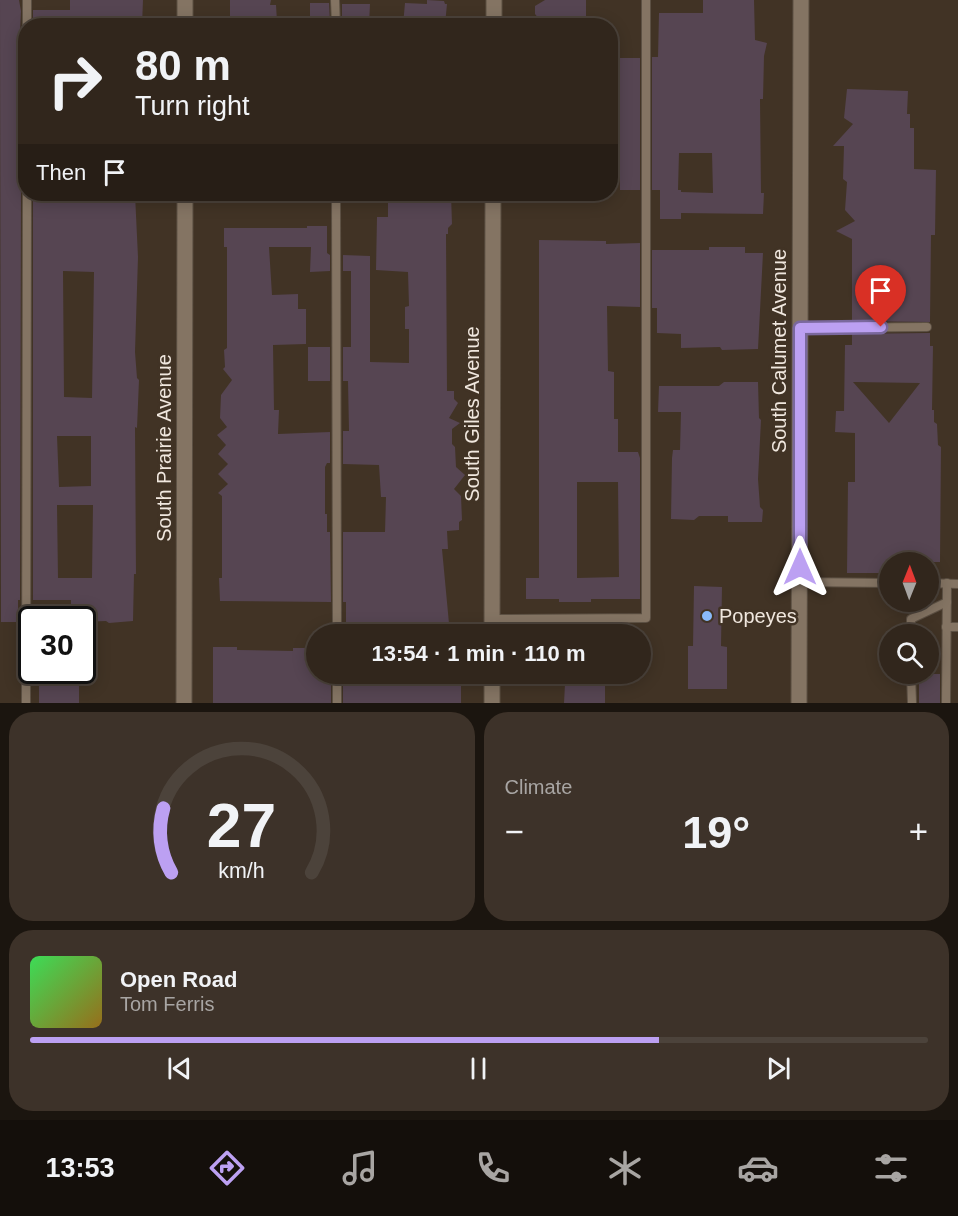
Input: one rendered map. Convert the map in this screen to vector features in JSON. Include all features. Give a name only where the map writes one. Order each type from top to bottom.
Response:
[{"type":"street","points":[[185,0],[185,18]]},
{"type":"street","points":[[494,0],[494,18]]},
{"type":"street","name":"South Calumet Avenue","points":[[800,703],[801,0]]},
{"type":"street","name":"South Prairie Avenue","points":[[184,703],[185,201]]},
{"type":"street","name":"South Giles Avenue","points":[[492,624],[493,201]]},
{"type":"street","points":[[492,684],[492,703]]},
{"type":"lane","points":[[27,0],[27,18]]},
{"type":"lane","points":[[336,0],[336,18]]},
{"type":"lane","points":[[543,624],[646,618],[646,0]]},
{"type":"lane","points":[[27,201],[27,703]]},
{"type":"lane","points":[[336,201],[337,624]]},
{"type":"lane","points":[[800,328],[927,327]]},
{"type":"lane","points":[[800,582],[879,583]]},
{"type":"lane","points":[[939,583],[958,584]]},
{"type":"lane","points":[[946,703],[947,583]]},
{"type":"lane","points":[[911,624],[911,620],[947,602]]},
{"type":"lane","points":[[946,627],[958,627]]},
{"type":"lane","points":[[337,684],[337,703]]},
{"type":"lane","points":[[911,684],[912,703]]},
{"type":"building","points":[[0,0],[19,0],[21,11],[21,18],[18,18],[18,201],[21,201],[20,600],[18,600],[18,622],[1,622]]},
{"type":"building","points":[[70,0],[143,0],[142,18],[33,18],[33,10],[70,10]]},
{"type":"building","points":[[230,0],[271,0],[270,5],[276,5],[277,18],[230,18]]},
{"type":"building","points":[[427,0],[444,1],[447,4],[446,18],[404,18],[405,3],[427,4]]},
{"type":"building","points":[[545,0],[586,0],[586,18],[538,18],[535,14],[535,6]]},
{"type":"building","points":[[703,0],[754,0],[755,40],[767,43],[764,56],[763,99],[760,99],[763,214],[681,213],[681,219],[660,219],[660,190],[652,190],[652,57],[658,57],[659,13],[703,13]],"holes":[[[679,153],[712,153],[713,193],[678,190]]]},
{"type":"building","points":[[310,3],[329,3],[330,18],[310,18]]},
{"type":"building","points":[[342,4],[370,4],[369,18],[342,18]]},
{"type":"building","points":[[618,58],[640,58],[640,190],[620,190]]},
{"type":"building","points":[[847,89],[908,91],[907,114],[910,114],[910,128],[914,128],[914,169],[936,170],[935,235],[931,235],[930,322],[852,321],[852,239],[836,231],[855,221],[845,210],[847,182],[843,179],[844,146],[833,146],[853,124],[844,118]]},
{"type":"building","points":[[33,201],[135,201],[138,257],[135,352],[139,380],[137,428],[135,427],[136,574],[134,574],[133,621],[96,621],[96,606],[71,606],[71,600],[33,600]],"holes":[[[63,271],[94,272],[92,398],[64,397]],[[57,436],[91,436],[91,486],[59,487]],[[57,505],[93,505],[92,578],[58,578]]]},
{"type":"building","points":[[388,201],[451,201],[452,224],[446,234],[447,391],[454,391],[454,399],[458,403],[449,418],[460,423],[452,429],[452,444],[455,447],[456,467],[465,475],[454,489],[461,496],[462,520],[459,522],[459,530],[447,531],[448,549],[442,549],[449,624],[346,624],[346,602],[343,602],[343,532],[385,532],[386,497],[381,497],[379,465],[343,464],[343,431],[349,431],[348,381],[343,381],[343,347],[351,347],[351,271],[343,271],[343,255],[370,256],[370,362],[409,363],[409,329],[405,329],[405,307],[409,306],[408,272],[376,270],[377,217],[388,217]]},
{"type":"building","points":[[307,226],[327,226],[330,271],[310,272],[311,247],[269,247],[272,295],[298,294],[298,309],[306,309],[306,344],[273,345],[274,410],[279,410],[278,434],[330,432],[330,463],[327,463],[325,467],[325,514],[327,514],[327,532],[330,532],[331,602],[220,601],[222,496],[218,493],[228,484],[218,474],[228,464],[218,454],[226,445],[217,435],[227,427],[220,418],[221,395],[232,380],[223,369],[225,367],[224,350],[227,348],[227,247],[224,247],[224,228],[307,228]]},
{"type":"building","points":[[539,240],[606,241],[606,244],[640,243],[640,307],[607,306],[608,371],[614,372],[614,419],[618,419],[618,452],[638,452],[640,458],[640,599],[591,599],[591,602],[559,602],[559,599],[526,599],[526,578],[539,578]],"holes":[[[577,482],[618,482],[619,577],[577,578]]]},
{"type":"building","points":[[709,247],[745,247],[745,253],[763,253],[758,349],[681,348],[681,334],[657,333],[657,308],[652,308],[652,250],[709,250]]},
{"type":"building","points":[[930,333],[930,346],[933,346],[932,410],[934,410],[934,422],[937,424],[938,445],[941,447],[940,562],[939,552],[879,552],[879,573],[847,573],[848,482],[855,482],[855,433],[835,432],[836,411],[844,411],[845,345],[852,345],[852,334]],"holes":[[[853,382],[920,383],[889,423]]]},
{"type":"building","points":[[308,347],[330,347],[330,381],[308,381]]},
{"type":"building","points":[[724,382],[758,382],[759,418],[761,420],[758,479],[760,507],[763,510],[762,522],[728,522],[728,516],[699,516],[694,520],[671,519],[672,458],[673,450],[680,450],[681,412],[658,412],[659,386],[719,386]]},
{"type":"building","name":"Popeyes","points":[[694,586],[722,587],[721,646],[727,647],[727,689],[688,689],[688,646],[693,646]]},
{"type":"building","points":[[213,647],[293,651],[293,648],[306,648],[306,684],[331,684],[331,703],[213,703]]},
{"type":"building","points":[[940,674],[940,703],[919,703],[919,684],[939,684]]},
{"type":"building","points":[[39,684],[79,684],[79,703],[39,703]]},
{"type":"building","points":[[343,684],[461,684],[461,703],[343,703]]},
{"type":"building","points":[[565,684],[605,684],[605,703],[564,703]]},
{"type":"place","name":"Popeyes","points":[[707,616]]},
{"type":"route","points":[[800,567],[800,328],[881,327]]}]
